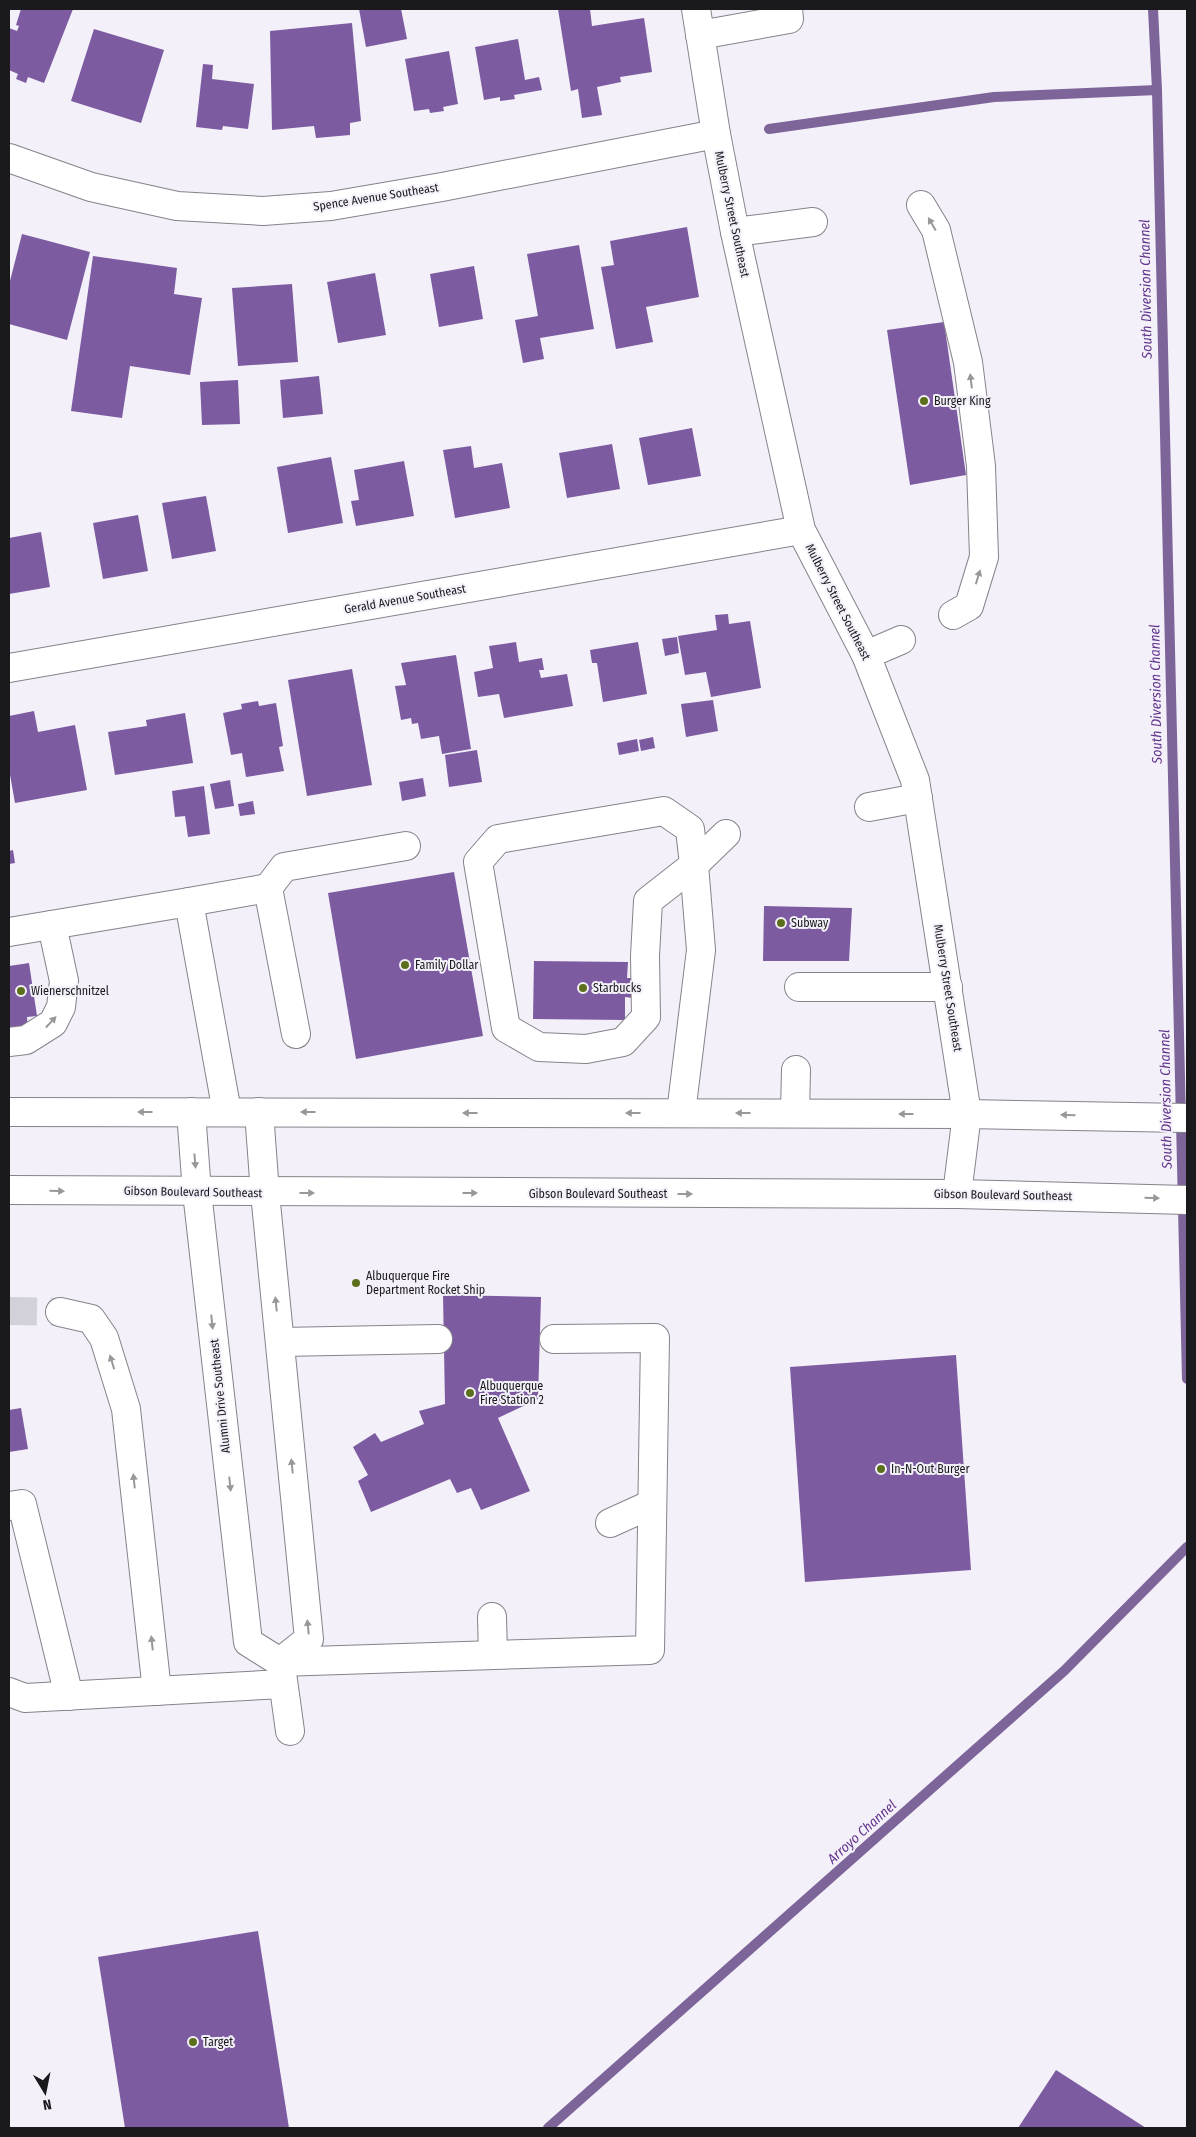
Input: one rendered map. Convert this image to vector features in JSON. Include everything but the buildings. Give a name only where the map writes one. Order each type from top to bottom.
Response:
[{"type":"street","points":[[698,22],[789,18],[788,9]]},
{"type":"street","name":"Mulberry Street Southeast","points":[[698,22],[716,134],[735,232],[800,530],[866,655],[915,780],[967,1114],[957,1194]]},
{"type":"street","name":"Spence Avenue Southeast","points":[[9,158],[90,187],[177,206],[263,211],[331,206],[368,200],[716,134]]},
{"type":"street","points":[[921,205],[936,230],[968,362],[981,466],[984,557],[970,606],[953,615]]},
{"type":"street","points":[[735,232],[813,222]]},
{"type":"street","name":"Gerald Avenue Southeast","points":[[9,668],[800,530]]},
{"type":"street","points":[[866,655],[901,640]]},
{"type":"street","points":[[869,807],[918,798]]},
{"type":"street","points":[[681,1113],[701,950],[694,865],[690,829],[664,811],[498,839],[478,862],[506,1028],[539,1047],[586,1049],[623,1042],[646,1017],[645,956],[648,901],[694,865],[726,834]]},
{"type":"street","points":[[9,932],[268,888],[284,867],[406,846]]},
{"type":"street","points":[[268,888],[296,1034]]},
{"type":"street","points":[[189,902],[227,1112]]},
{"type":"street","points":[[9,1042],[26,1040],[53,1023],[61,1007],[64,981],[52,925]]},
{"type":"street","points":[[799,987],[948,987]]},
{"type":"street","points":[[795,1114],[796,1070]]},
{"type":"street","points":[[9,1112],[967,1114],[1187,1118]]},
{"type":"street","name":"Alumni Drive Southeast","points":[[191,1112],[198,1192],[248,1642],[282,1673]]},
{"type":"street","points":[[260,1112],[265,1193],[309,1639],[282,1673],[290,1731]]},
{"type":"street","name":"Gibson Boulevard Southeast","points":[[9,1190],[265,1193],[957,1194],[1187,1200]]},
{"type":"street","points":[[60,1312],[91,1320],[104,1338],[126,1409],[157,1691]]},
{"type":"street","points":[[9,1692],[25,1698],[157,1691],[282,1673],[493,1655],[650,1650],[655,1338],[554,1339]]},
{"type":"street","points":[[280,1342],[438,1339]]},
{"type":"street","points":[[9,1506],[22,1504],[69,1696]]},
{"type":"street","points":[[610,1523],[652,1504]]},
{"type":"street","points":[[492,1617],[493,1655]]},
{"type":"waterway","name":"South Diversion Channel","points":[[1153,9],[1157,90],[1187,1379]]},
{"type":"waterway","points":[[769,129],[994,97],[1157,90]]},
{"type":"waterway","name":"Arroyo Channel","points":[[548,2128],[1064,1671],[1187,1547]]},
{"type":"tunnel","points":[[9,1311],[60,1312]]},
{"type":"place","name":"Burger King","points":[[924,401]]},
{"type":"place","name":"Subway","points":[[781,923]]},
{"type":"place","name":"Family Dollar","points":[[405,965]]},
{"type":"place","name":"Starbucks","points":[[583,988]]},
{"type":"place","name":"Wienerschnitzel","points":[[21,991]]},
{"type":"place","name":"Albuquerque Fire Department Rocket Ship","points":[[356,1283]]},
{"type":"place","name":"Albuquerque Fire Station 2","points":[[470,1393]]},
{"type":"place","name":"In-N-Out Burger","points":[[881,1469]]},
{"type":"place","name":"Target","points":[[193,2042]]}]
